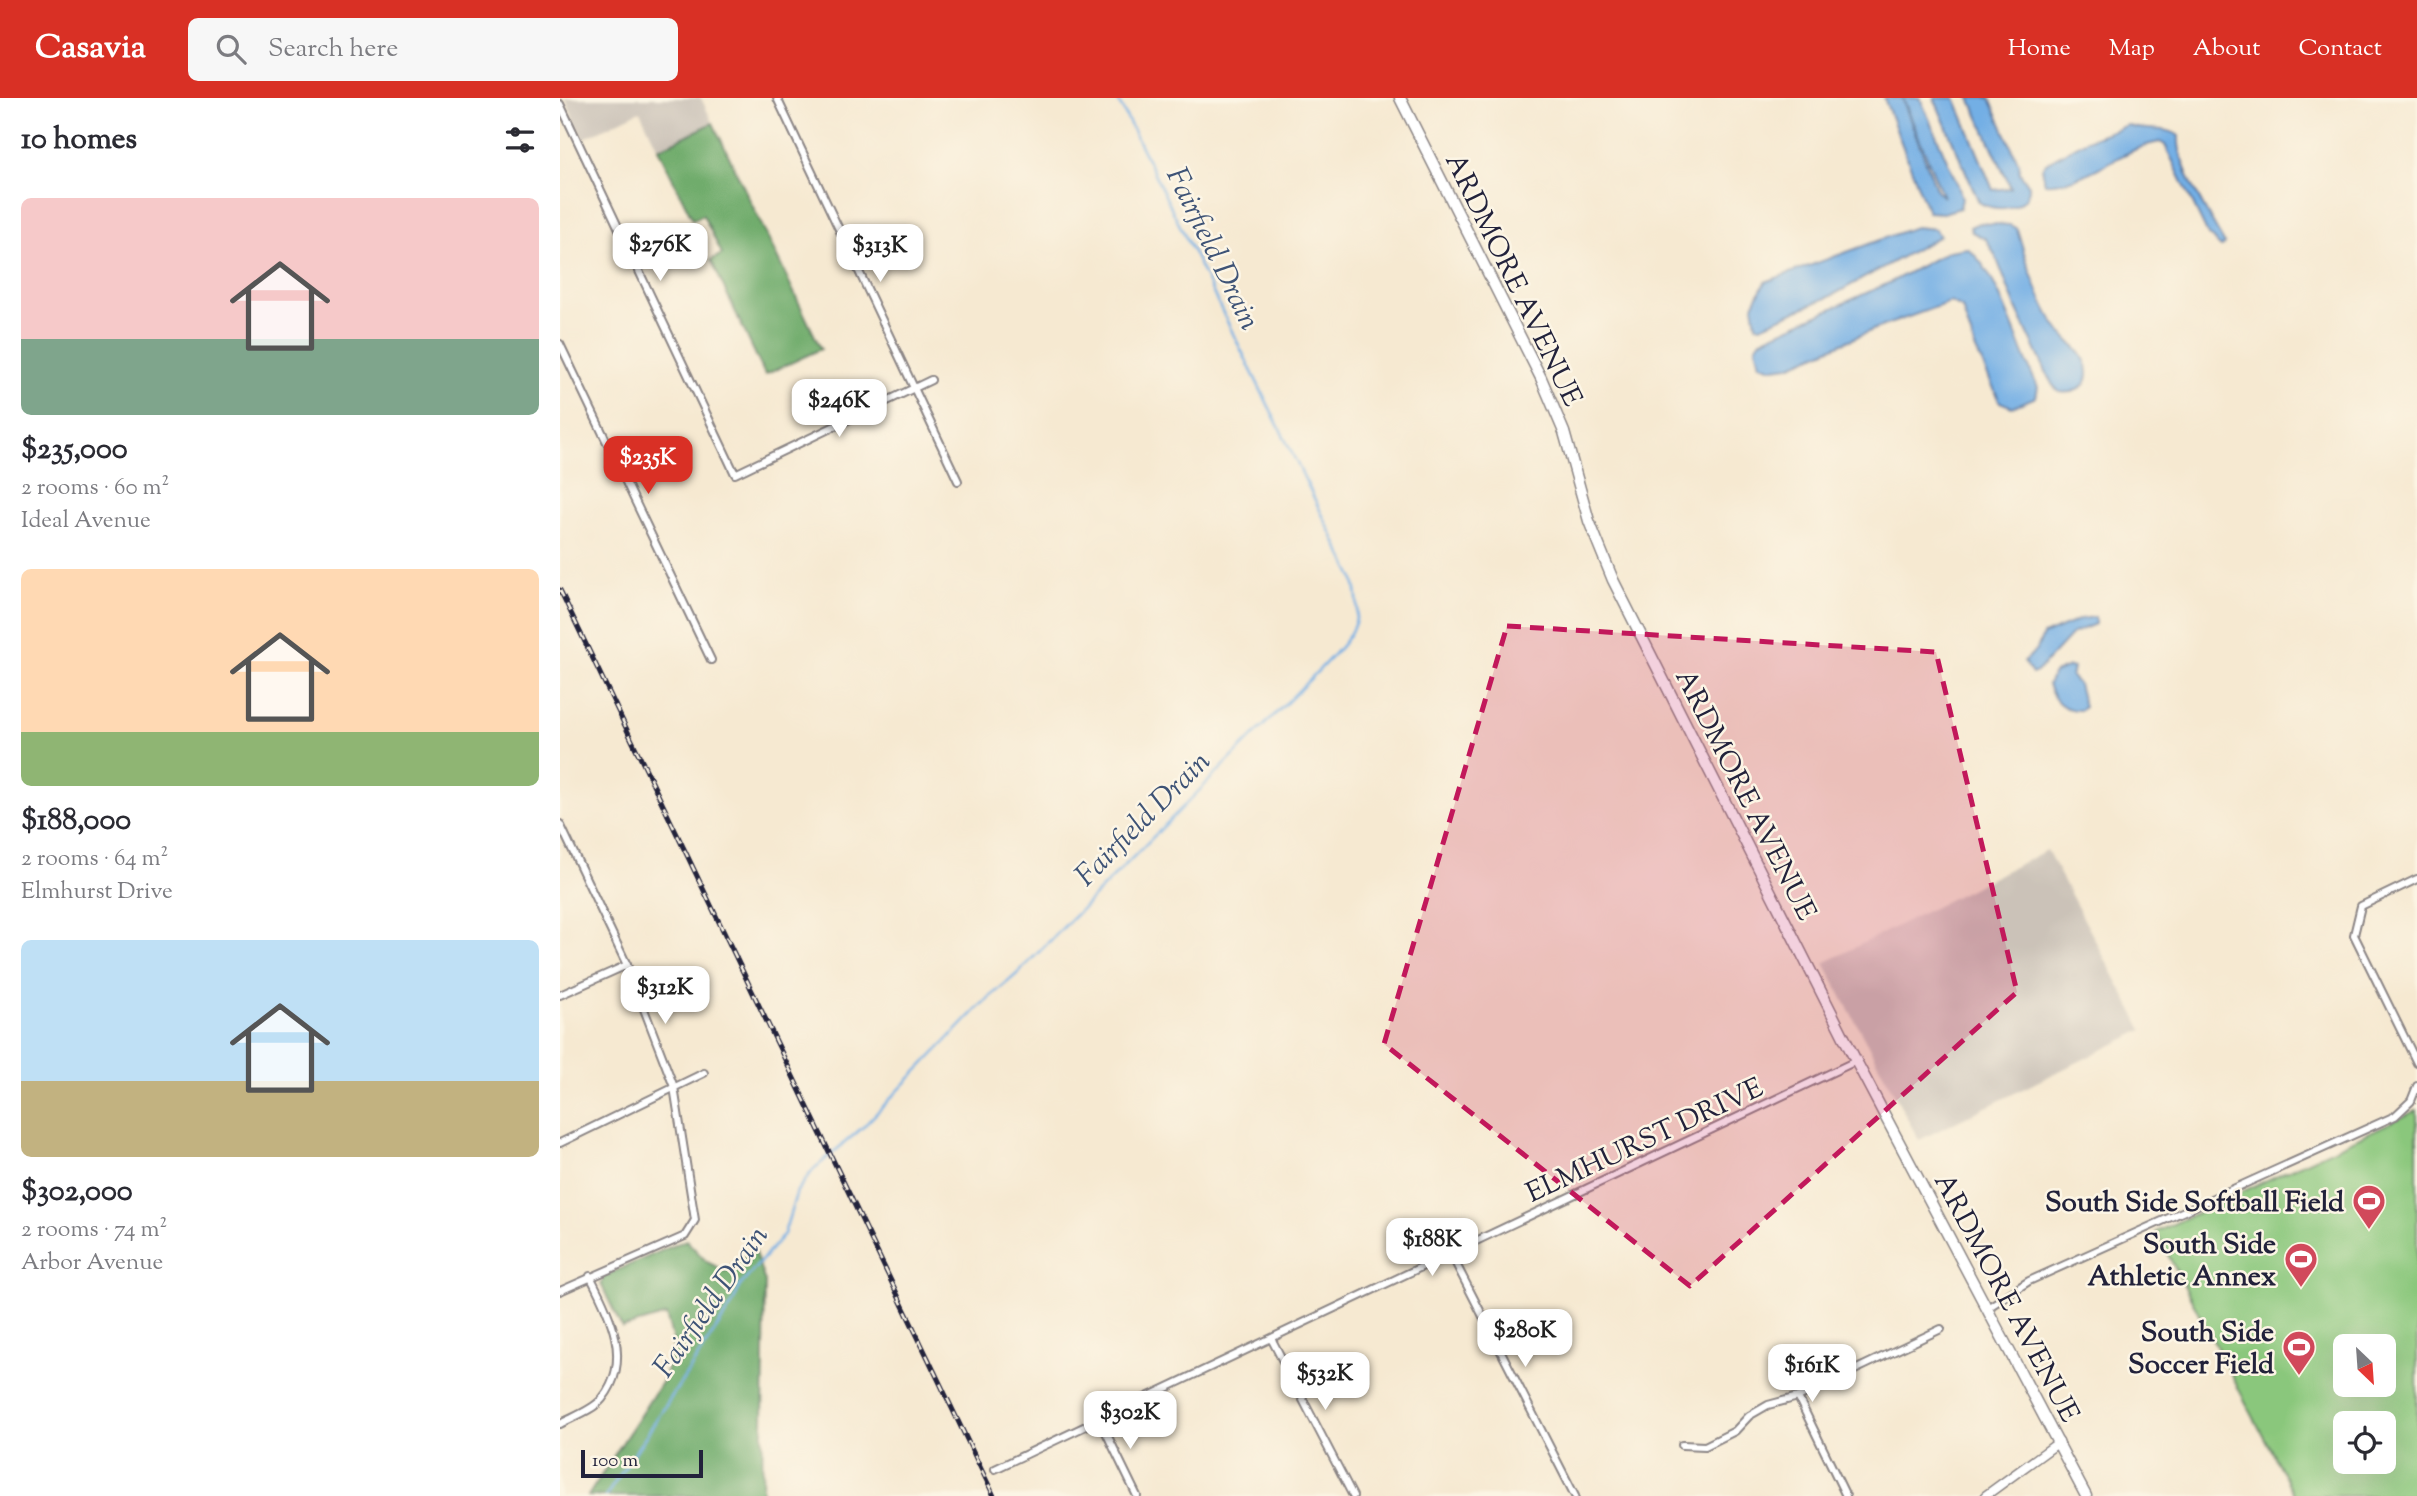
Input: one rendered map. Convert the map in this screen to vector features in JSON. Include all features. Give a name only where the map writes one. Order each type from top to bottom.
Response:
[{"type":"main road","name":"ARDMORE AVENUE","points":[[1400,98],[1541,377],[1564,432],[1589,521],[1614,580],[1856,1061],[1989,1307],[2086,1496]]},
{"type":"street","points":[[777,98],[958,481]]},
{"type":"street","points":[[560,104],[735,474],[931,380]]},
{"type":"street","points":[[560,344],[711,660]]},
{"type":"street","points":[[560,824],[563,836],[627,964],[674,1087],[695,1220],[685,1236],[560,1291]]},
{"type":"street","points":[[2417,879],[2361,906],[2354,935],[2417,1063]]},
{"type":"street","points":[[560,995],[627,964]]},
{"type":"street","name":"ELMHURST DRIVE","points":[[995,1469],[1856,1061]]},
{"type":"street","points":[[560,1143],[704,1073]]},
{"type":"street","points":[[1989,1307],[2041,1276],[2395,1116],[2412,1101],[2417,1086]]},
{"type":"street","points":[[1451,1254],[1575,1496]]},
{"type":"street","points":[[560,1424],[601,1401],[617,1376],[618,1359],[613,1328],[608,1310],[590,1276]]},
{"type":"street","points":[[1682,1445],[1705,1446],[1735,1431],[1749,1416],[1768,1405],[1798,1396],[1941,1329]]},
{"type":"street","points":[[1272,1340],[1353,1496]]},
{"type":"street","points":[[1798,1396],[1846,1496]]},
{"type":"street","points":[[1099,1418],[1137,1496]]},
{"type":"street","points":[[1985,1496],[2059,1442]]},
{"type":"highlighted area","points":[[1507,626],[1936,652],[2017,992],[1690,1286],[1384,1044]]},
{"type":"shaded area","points":[[565,98],[701,98],[713,123],[658,149],[640,111],[583,139]]},
{"type":"shaded area","points":[[2047,850],[2143,1030],[1919,1140],[1824,963]]},
{"type":"green space","points":[[713,123],[821,349],[765,375],[711,260],[722,254],[703,215],[693,220],[658,149]]},
{"type":"green space","name":"South Side Athletic Annex","points":[[2417,1110],[2417,1496],[2295,1496],[2156,1232]]},
{"type":"green space","points":[[686,1240],[707,1262],[725,1271],[754,1250],[765,1282],[762,1496],[588,1496],[664,1378],[674,1345],[666,1315],[622,1328],[601,1284],[604,1276]]},
{"type":"water","points":[[1884,98],[1902,98],[1937,191],[1943,197],[1903,98],[1920,98],[1958,185],[1962,198],[1960,208],[1943,213],[1928,212]]},
{"type":"water","points":[[1934,98],[1955,98],[1993,190],[2011,188],[1970,98],[1990,98],[2019,164],[2020,173],[2029,186],[2028,194],[2018,205],[1993,208],[1979,202]]},
{"type":"water","points":[[2127,125],[2167,131],[2179,136],[2183,162],[2225,244],[2221,247],[2208,235],[2165,145],[2160,142],[2131,151],[2074,179],[2045,183],[2042,168],[2046,163],[2087,140]]},
{"type":"water","points":[[1979,223],[2010,225],[2017,229],[2046,309],[2059,330],[2085,361],[2087,380],[2078,390],[2059,392],[2052,384],[2016,308],[1996,257],[1986,239],[1972,232],[1970,227]]},
{"type":"water","points":[[1915,227],[1935,229],[1940,236],[1833,295],[1761,326],[1756,325],[1753,305],[1765,282]]},
{"type":"water","points":[[1967,248],[1978,259],[1998,292],[2038,387],[2036,397],[2012,407],[2000,402],[1975,348],[1962,308],[1950,302],[1875,329],[1789,366],[1773,368],[1760,364],[1756,347],[1761,340],[1891,282],[1949,251]]},
{"type":"water","points":[[2095,617],[2095,624],[2073,633],[2037,672],[2032,674],[2024,662],[2037,649],[2043,635],[2081,619]]},
{"type":"water","points":[[2073,668],[2071,677],[2078,684],[2084,707],[2081,710],[2069,709],[2060,704],[2048,684],[2054,673]]},
{"type":"waterway","name":"Fairfield Drain","points":[[606,1496],[732,1305],[740,1286],[784,1234],[797,1191],[814,1169],[862,1128],[985,1001],[1017,974],[1319,670],[1352,629],[1358,607],[1353,577],[1117,98]]},
{"type":"railway","points":[[560,590],[994,1496]]},
{"type":"place","name":"South Side Softball Field","points":[[2369,1231]]},
{"type":"place","name":"South Side Athletic Annex","points":[[2301,1289]]},
{"type":"place","name":"South Side Soccer Field","points":[[2299,1377]]}]
